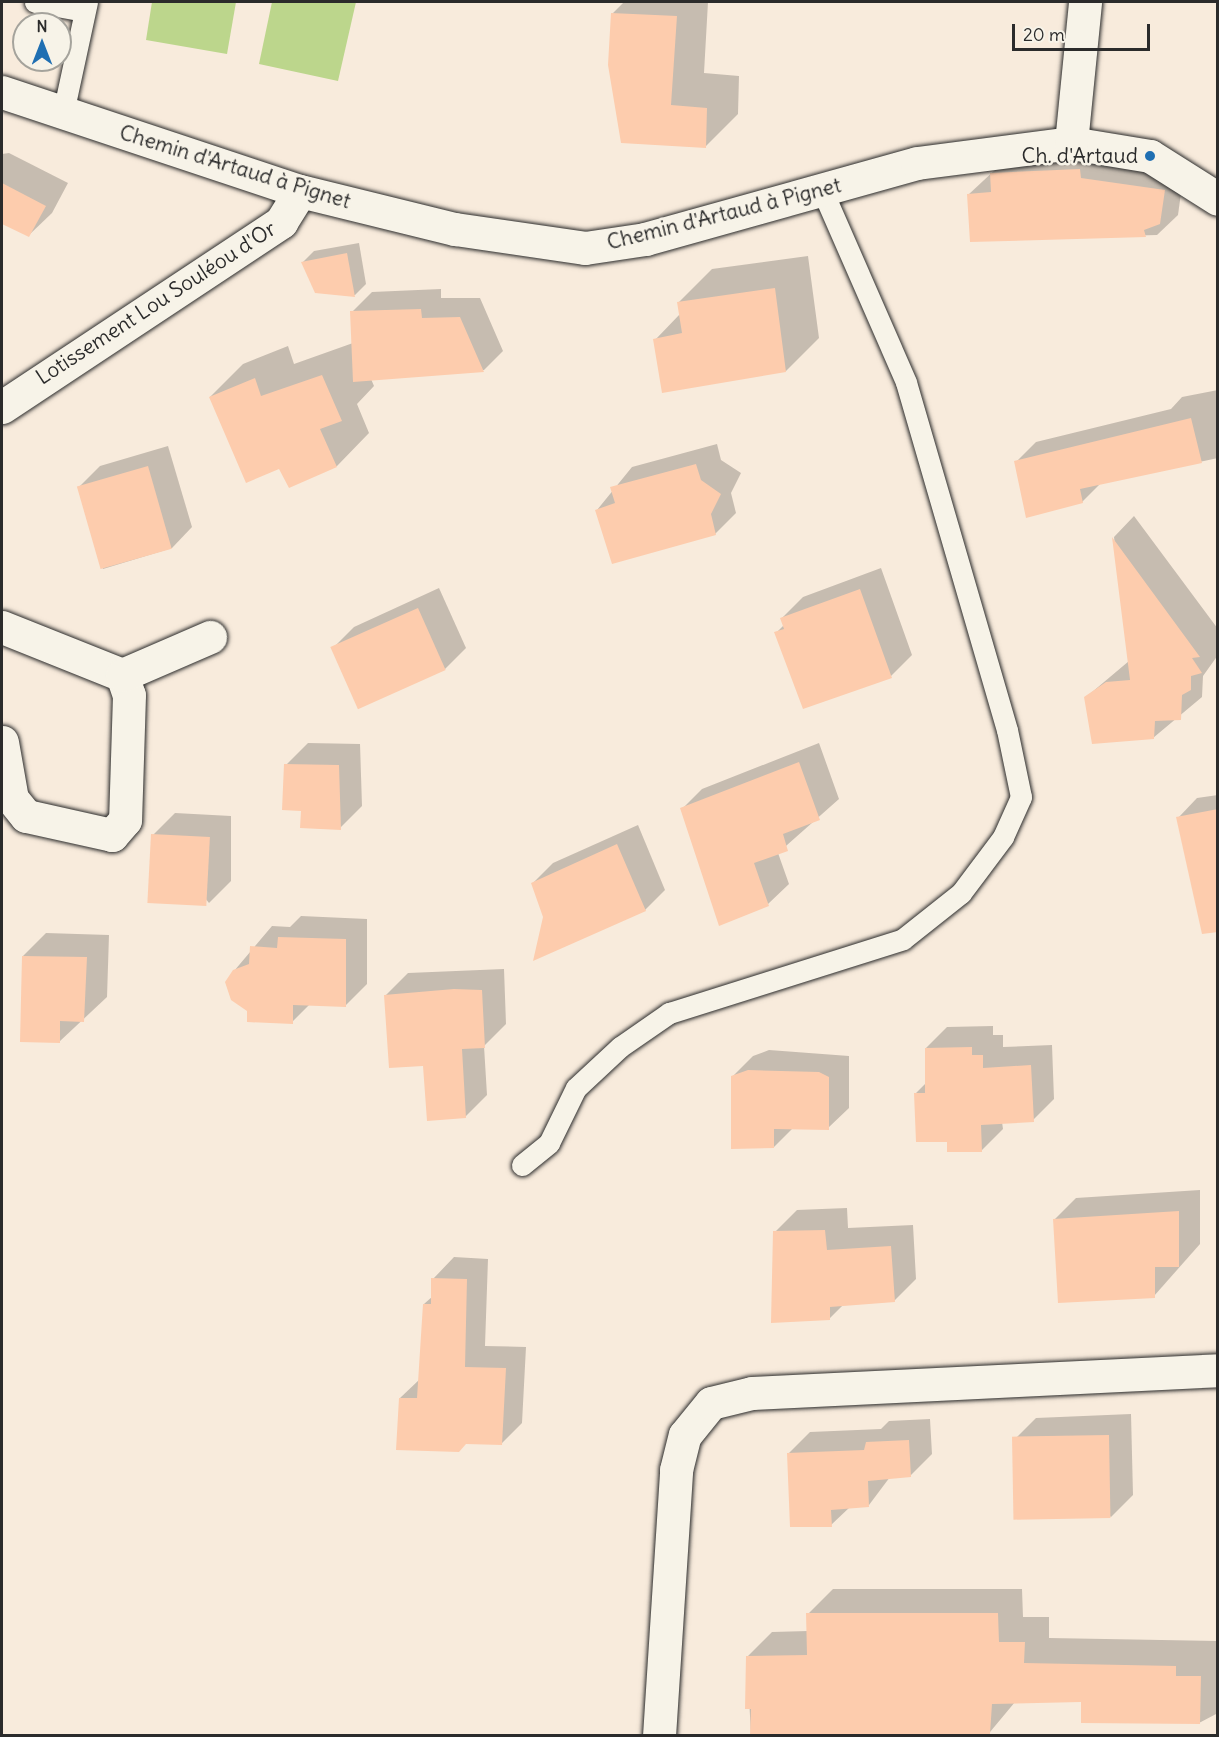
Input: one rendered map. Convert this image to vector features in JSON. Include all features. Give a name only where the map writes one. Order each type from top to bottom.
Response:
[{"type":"street","points":[[1071,143],[1085,2]]},
{"type":"street","name":"Chemin d'Artaud à Pignet","points":[[2,92],[300,191],[455,229],[585,248],[645,239],[917,164],[1071,143],[1150,156],[1218,199]]},
{"type":"street","name":"Lotissement Lou Souléou d'Or","points":[[2,407],[281,222],[300,191]]},
{"type":"street","points":[[2,627],[123,675],[210,637]]},
{"type":"street","points":[[2,742],[12,799],[26,816],[112,835],[125,820],[129,695],[123,675]]},
{"type":"street","points":[[659,1736],[676,1470],[685,1435],[711,1403],[753,1393],[1218,1370]]},
{"type":"lane","points":[[35,2],[85,7],[63,113]]},
{"type":"lane","points":[[522,1165],[549,1143],[576,1088],[620,1047],[669,1013],[903,939],[961,893],[1003,837],[1021,797],[1007,730],[906,382],[822,190]]},
{"type":"green space","points":[[152,2],[236,2],[227,54],[146,40]]},
{"type":"green space","points":[[272,2],[356,2],[338,81],[259,64]]},
{"type":"building","points":[[611,13],[677,16],[671,105],[707,108],[706,148],[621,143],[608,65]]},
{"type":"building","points":[[1080,169],[1081,178],[1165,190],[1160,224],[1144,230],[1146,237],[970,242],[967,194],[991,192],[990,173]]},
{"type":"building","points":[[2,183],[46,206],[29,237],[2,224]]},
{"type":"building","points":[[347,253],[355,297],[315,293],[301,262]]},
{"type":"building","points":[[775,288],[786,372],[662,393],[653,339],[682,333],[677,302]]},
{"type":"building","points":[[421,309],[422,318],[460,317],[484,372],[353,382],[350,311]]},
{"type":"building","points":[[322,375],[342,421],[320,429],[337,467],[289,488],[279,469],[246,483],[209,397],[255,378],[261,396]]},
{"type":"building","points":[[1191,418],[1202,463],[1080,489],[1083,503],[1026,518],[1014,461]]},
{"type":"building","points":[[696,464],[701,480],[721,494],[711,514],[716,535],[612,564],[595,510],[615,503],[610,487]]},
{"type":"building","points":[[148,466],[172,549],[101,569],[77,486]]},
{"type":"building","points":[[1112,537],[1200,657],[1192,658],[1202,673],[1191,676],[1191,690],[1182,695],[1181,720],[1155,721],[1154,739],[1092,744],[1084,697],[1106,682],[1130,680]]},
{"type":"building","points":[[860,589],[892,678],[803,709],[774,632],[784,629],[780,618]]},
{"type":"building","points":[[418,608],[446,670],[358,709],[330,647]]},
{"type":"building","points":[[799,762],[820,820],[783,834],[788,851],[754,863],[769,906],[719,926],[680,808]]},
{"type":"building","points":[[284,764],[339,765],[341,830],[300,828],[301,811],[282,810]]},
{"type":"building","points":[[1218,809],[1218,932],[1202,934],[1176,817]]},
{"type":"building","points":[[151,834],[210,837],[206,906],[147,903]]},
{"type":"building","points":[[617,844],[646,911],[533,961],[543,917],[531,883]]},
{"type":"building","points":[[278,937],[346,939],[346,1007],[293,1005],[293,1024],[247,1022],[247,1011],[231,1000],[225,982],[233,970],[249,964],[250,946],[277,948]]},
{"type":"building","points":[[22,956],[87,957],[84,1022],[60,1021],[60,1043],[20,1042]]},
{"type":"building","points":[[454,989],[482,990],[485,1048],[462,1049],[466,1118],[427,1121],[423,1066],[389,1068],[384,995]]},
{"type":"building","points":[[972,1047],[972,1055],[983,1055],[983,1068],[1031,1065],[1034,1122],[981,1125],[982,1152],[947,1152],[947,1142],[916,1142],[914,1093],[925,1093],[925,1048]]},
{"type":"building","points":[[748,1070],[819,1072],[829,1077],[829,1130],[774,1129],[774,1148],[731,1149],[731,1076]]},
{"type":"building","points":[[1179,1211],[1179,1267],[1155,1267],[1155,1298],[1058,1303],[1053,1219]]},
{"type":"building","points":[[825,1230],[827,1250],[891,1246],[895,1302],[830,1307],[830,1320],[771,1323],[773,1231]]},
{"type":"building","points":[[431,1278],[467,1279],[465,1367],[506,1368],[502,1445],[466,1444],[459,1452],[396,1450],[399,1398],[417,1398],[423,1304],[431,1304]]},
{"type":"building","points":[[1109,1435],[1110,1518],[1013,1520],[1012,1437]]},
{"type":"building","points":[[909,1440],[911,1477],[868,1481],[869,1507],[831,1510],[832,1527],[790,1527],[787,1453],[864,1450],[866,1442]]},
{"type":"building","points":[[806,1613],[998,1613],[999,1642],[1025,1642],[1024,1663],[1176,1666],[1176,1676],[1201,1676],[1200,1724],[1081,1723],[1081,1702],[992,1704],[990,1734],[750,1736],[751,1709],[745,1709],[746,1656],[807,1655]]},
{"type":"place","name":"Ch. d'Artaud","points":[[1150,156]]}]
